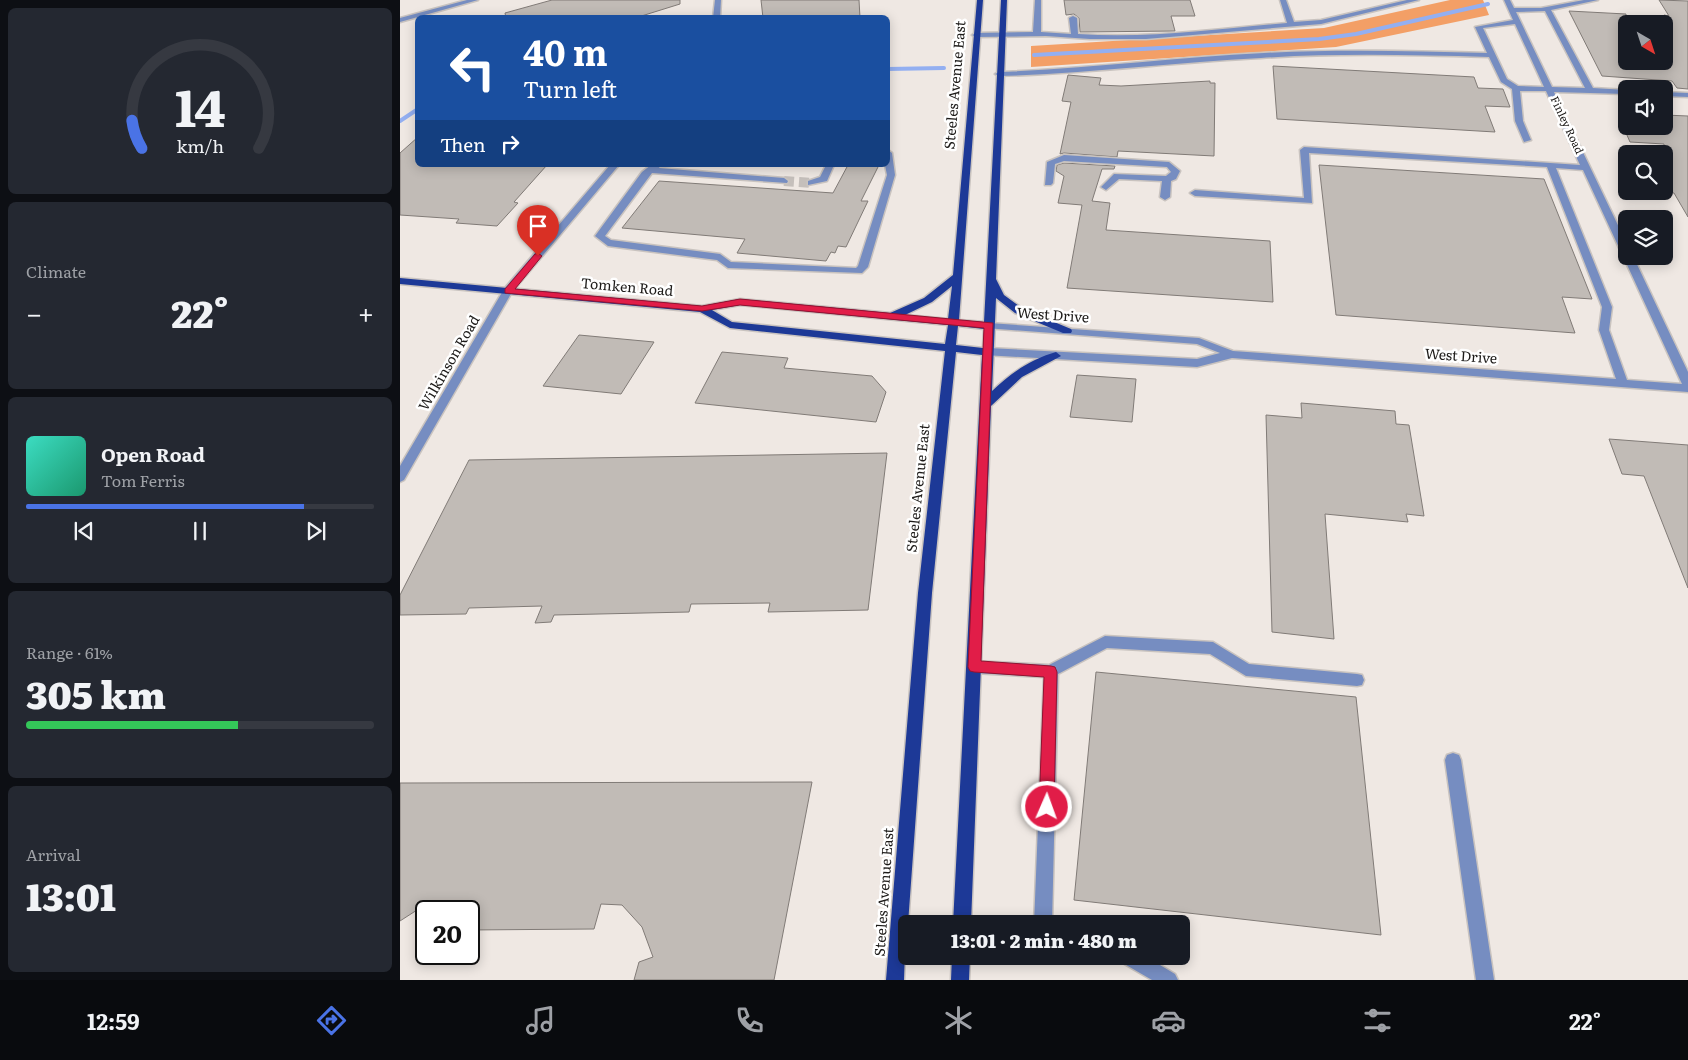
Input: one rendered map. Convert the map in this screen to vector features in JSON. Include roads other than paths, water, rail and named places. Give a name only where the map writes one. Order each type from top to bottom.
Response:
[{"type":"main road","name":"Steeles Avenue East","points":[[904,915],[925,593],[958,276],[980,0]]},
{"type":"main road","points":[[962,915],[987,403],[999,74],[1004,0]]},
{"type":"main road","points":[[891,317],[928,300],[958,276]]},
{"type":"main road","points":[[991,276],[1000,297],[1019,311],[1066,330]]},
{"type":"main road","name":"Tomken Road","points":[[400,281],[702,308],[740,302],[891,317],[953,321],[989,326]]},
{"type":"main road","name":"Tomken Road","points":[[702,308],[730,325],[988,352]]},
{"type":"main road","points":[[987,403],[1016,374],[1032,364],[1056,356]]},
{"type":"main road","name":"Steeles Avenue East","points":[[895,980],[898,962]]},
{"type":"main road","points":[[960,980],[961,965]]},
{"type":"street","points":[[419,15],[475,0]]},
{"type":"street","points":[[717,15],[718,0]]},
{"type":"street","points":[[1036,34],[1038,0]]},
{"type":"street","points":[[1283,0],[1292,24]]},
{"type":"street","points":[[976,35],[1036,34],[1146,37],[1321,22],[1416,0]]},
{"type":"street","name":"Finley Road","points":[[1507,0],[1618,235]]},
{"type":"street","points":[[1512,10],[1547,9],[1596,0]]},
{"type":"street","points":[[1547,9],[1590,91]]},
{"type":"street","points":[[400,20],[415,16]]},
{"type":"street","points":[[1073,18],[1075,36]]},
{"type":"street","points":[[1517,21],[1479,27],[1504,80],[1516,88],[1618,92]]},
{"type":"street","points":[[999,74],[1045,74],[1231,57],[1362,52],[1493,55]]},
{"type":"street","points":[[1516,88],[1519,120],[1527,140]]},
{"type":"street","points":[[1673,94],[1688,95]]},
{"type":"street","points":[[1195,193],[1309,200],[1304,150],[1587,168]]},
{"type":"street","points":[[1048,183],[1051,162],[1064,158],[1169,165],[1176,171],[1173,177],[1167,179],[1117,176],[1106,187]]},
{"type":"street","points":[[784,181],[653,168],[600,236],[608,243],[720,257],[728,265],[858,271],[863,266],[892,175],[890,164]]},
{"type":"street","points":[[1550,166],[1607,308],[1604,330],[1623,383]]},
{"type":"street","name":"Wilkinson Road","points":[[400,477],[508,291],[613,167]]},
{"type":"street","points":[[811,183],[824,179],[829,167]]},
{"type":"street","points":[[1165,197],[1167,179]]},
{"type":"street","points":[[1632,265],[1688,384]]},
{"type":"street","name":"West Drive","points":[[989,326],[1199,340],[1232,354],[1688,388]]},
{"type":"street","name":"West Drive","points":[[988,352],[1197,364],[1232,354]]},
{"type":"street","points":[[974,667],[1051,672],[1105,642],[1213,648],[1246,670],[1357,680]]},
{"type":"street","points":[[1043,915],[1051,672]]},
{"type":"street","points":[[1453,760],[1485,980]]},
{"type":"street","points":[[1143,965],[1169,980]]},
{"type":"waterway","points":[[1034,55],[1319,39],[1356,34],[1488,4]]},
{"type":"waterway","points":[[890,69],[944,68]]},
{"type":"waterway","points":[[400,121],[415,111]]},
{"type":"tunnel","points":[[784,181],[811,183]]}]
